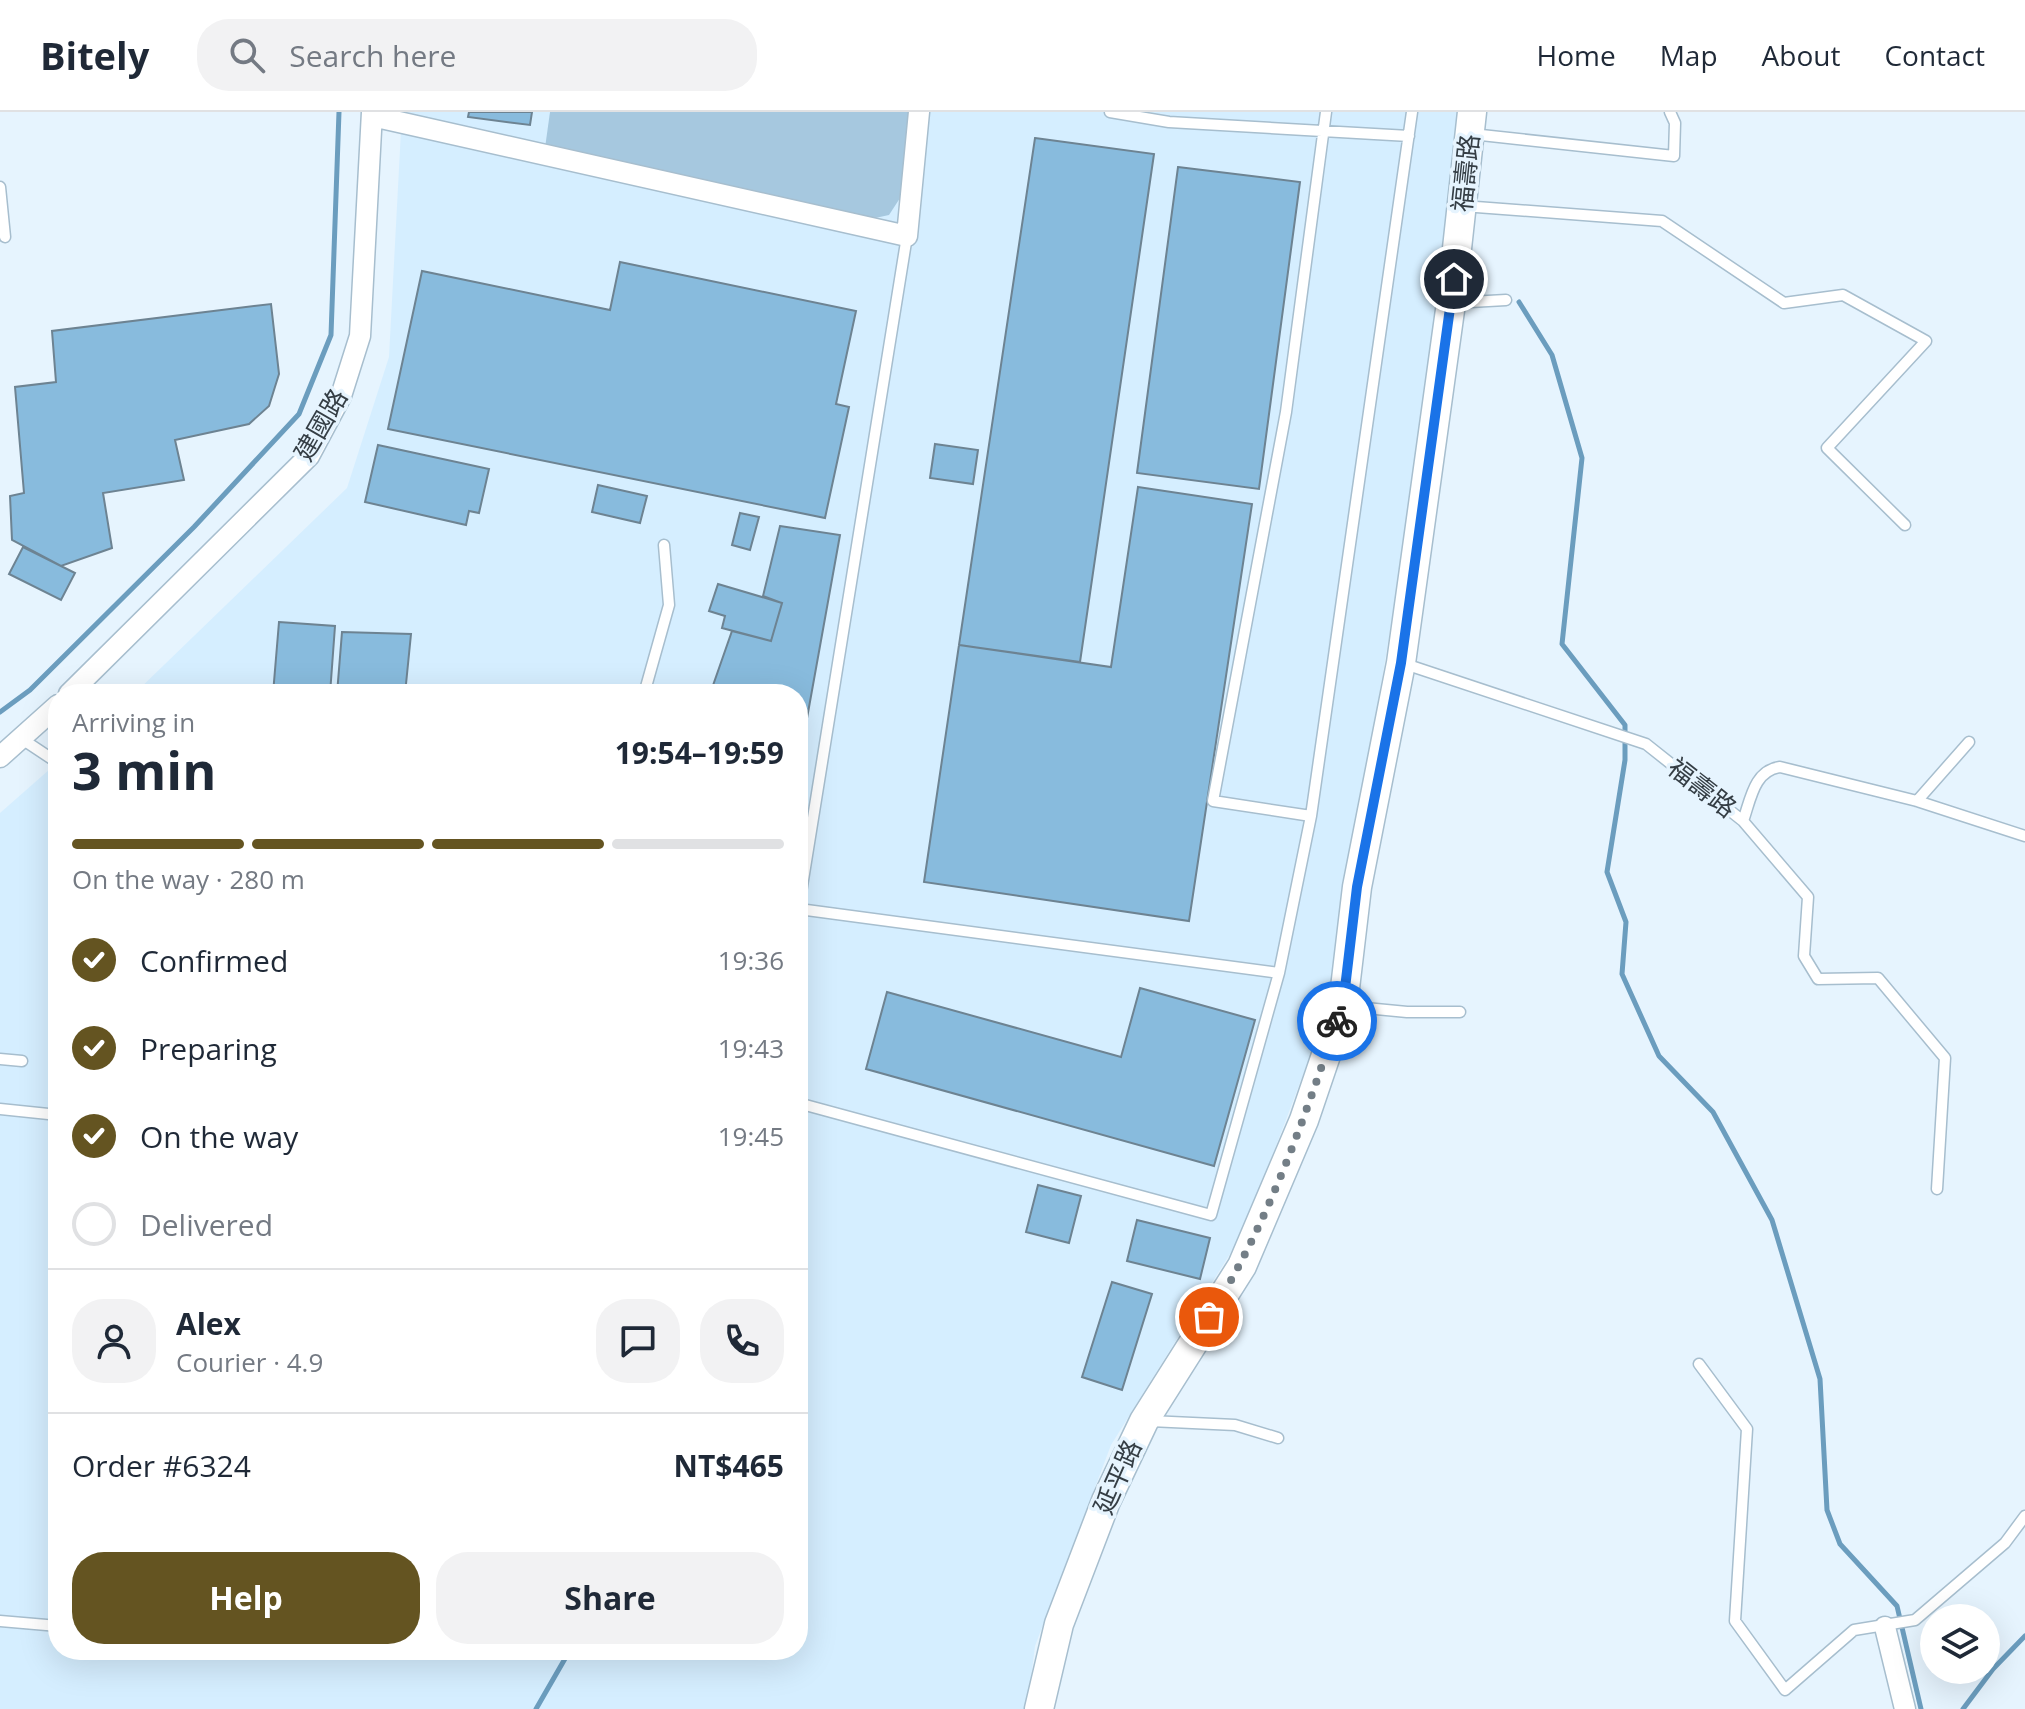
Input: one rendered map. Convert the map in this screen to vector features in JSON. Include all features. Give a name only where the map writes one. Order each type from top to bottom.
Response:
[{"type":"street","points":[[372,114],[907,236],[919,112]]},
{"type":"street","name":"建國路","points":[[79,684],[309,456],[341,396],[360,336],[372,114]]},
{"type":"street","name":"福壽路","points":[[1242,1266],[1304,1120],[1343,1005],[1357,887],[1401,663],[1451,303],[1471,123]]},
{"type":"street","points":[[0,757],[48,714]]},
{"type":"street","name":"延平路","points":[[1039,1709],[1059,1624],[1106,1501],[1144,1421],[1242,1266]]},
{"type":"street","points":[[1885,1627],[1905,1709]]},
{"type":"lane","points":[[1110,112],[1409,136]]},
{"type":"lane","points":[[1311,816],[1213,801],[1286,412],[1326,112]]},
{"type":"lane","points":[[808,1106],[1211,1215],[1279,973],[1311,816],[1412,112]]},
{"type":"lane","points":[[1471,123],[1674,156],[1675,123],[1670,112]]},
{"type":"lane","points":[[0,187],[5,237]]},
{"type":"lane","points":[[1463,206],[1662,221],[1784,303],[1843,295],[1926,341],[1827,448],[1905,525]]},
{"type":"lane","points":[[808,848],[907,236]]},
{"type":"lane","points":[[1451,303],[1506,300]]},
{"type":"lane","points":[[647,684],[669,605],[664,545]]},
{"type":"lane","name":"福壽路","points":[[1401,663],[1646,744],[1743,821],[1759,776],[1768,769],[1780,767],[1917,801],[2025,836]]},
{"type":"lane","points":[[22,739],[48,756]]},
{"type":"lane","points":[[1917,801],[1969,742]]},
{"type":"lane","points":[[1743,821],[1808,897],[1804,956],[1818,979],[1878,978],[1945,1058],[1937,1189]]},
{"type":"lane","points":[[808,911],[1279,973]]},
{"type":"lane","points":[[1343,1005],[1407,1012],[1460,1012]]},
{"type":"lane","points":[[0,1059],[22,1061]]},
{"type":"lane","points":[[0,1109],[48,1114]]},
{"type":"lane","points":[[1699,1364],[1747,1429],[1735,1621],[1785,1690],[1854,1630],[1915,1620],[2005,1543],[2025,1516]]},
{"type":"lane","points":[[1144,1421],[1235,1425],[1278,1438]]},
{"type":"lane","points":[[0,1621],[48,1625]]},
{"type":"shaded area","points":[[402,112],[1462,112],[1425,417],[1328,1009],[1243,1233],[1111,1445],[1035,1646],[1027,1709],[0,1709],[0,813],[48,771],[48,1660],[808,1660],[808,684],[144,684],[347,488],[389,357]]},
{"type":"shaded area","points":[[550,112],[911,112],[902,195],[889,215],[875,218],[545,148]]},
{"type":"building","points":[[469,112],[532,112],[530,125],[468,117]]},
{"type":"building","points":[[1035,138],[1154,154],[1080,662],[959,645]]},
{"type":"building","points":[[1178,167],[1300,182],[1259,489],[1137,473]]},
{"type":"building","points":[[620,262],[856,311],[836,404],[849,407],[825,518],[388,429],[422,271],[610,310]]},
{"type":"building","points":[[271,304],[279,374],[269,406],[249,424],[175,440],[184,480],[103,493],[112,548],[61,566],[12,540],[10,496],[24,493],[15,387],[56,382],[52,331]]},
{"type":"building","points":[[935,444],[978,450],[973,484],[930,478]]},
{"type":"building","points":[[378,445],[489,469],[479,513],[469,511],[466,525],[365,502]]},
{"type":"building","points":[[598,485],[647,496],[640,523],[592,512]]},
{"type":"building","points":[[1138,487],[1252,504],[1189,921],[924,882],[959,645],[1111,667]]},
{"type":"building","points":[[740,513],[759,517],[750,550],[732,545]]},
{"type":"building","points":[[780,526],[840,535],[808,713],[808,684],[713,684],[732,631],[771,641],[782,603],[763,596]]},
{"type":"building","points":[[23,547],[75,573],[61,600],[9,574]]},
{"type":"building","points":[[718,584],[782,603],[771,641],[722,628],[725,616],[709,611]]},
{"type":"building","points":[[279,622],[335,626],[331,684],[274,684]]},
{"type":"building","points":[[342,632],[411,634],[406,684],[338,684]]},
{"type":"building","points":[[1140,988],[1255,1020],[1214,1166],[866,1069],[887,992],[1121,1057]]},
{"type":"building","points":[[1038,1185],[1081,1196],[1069,1243],[1026,1232]]},
{"type":"building","points":[[1137,1220],[1210,1238],[1200,1279],[1127,1261]]},
{"type":"building","points":[[1112,1282],[1152,1294],[1122,1390],[1082,1377]]},
{"type":"waterway","points":[[0,712],[30,690],[194,527],[299,414],[331,335],[339,112]]},
{"type":"waterway","points":[[1519,302],[1552,355],[1582,458],[1562,644],[1625,725],[1625,760],[1607,872],[1626,922],[1622,974],[1659,1056],[1713,1112],[1772,1220],[1820,1379],[1827,1510],[1840,1544],[1897,1606],[1921,1709]]},
{"type":"waterway","points":[[1963,1709],[1993,1669],[2025,1636]]},
{"type":"waterway","points":[[536,1709],[564,1660]]},
{"type":"way so far","points":[[1209,1317],[1242,1266],[1304,1120],[1337,1021]]},
{"type":"route","points":[[1337,1021],[1343,1005],[1357,887],[1401,663],[1454,279]]}]
